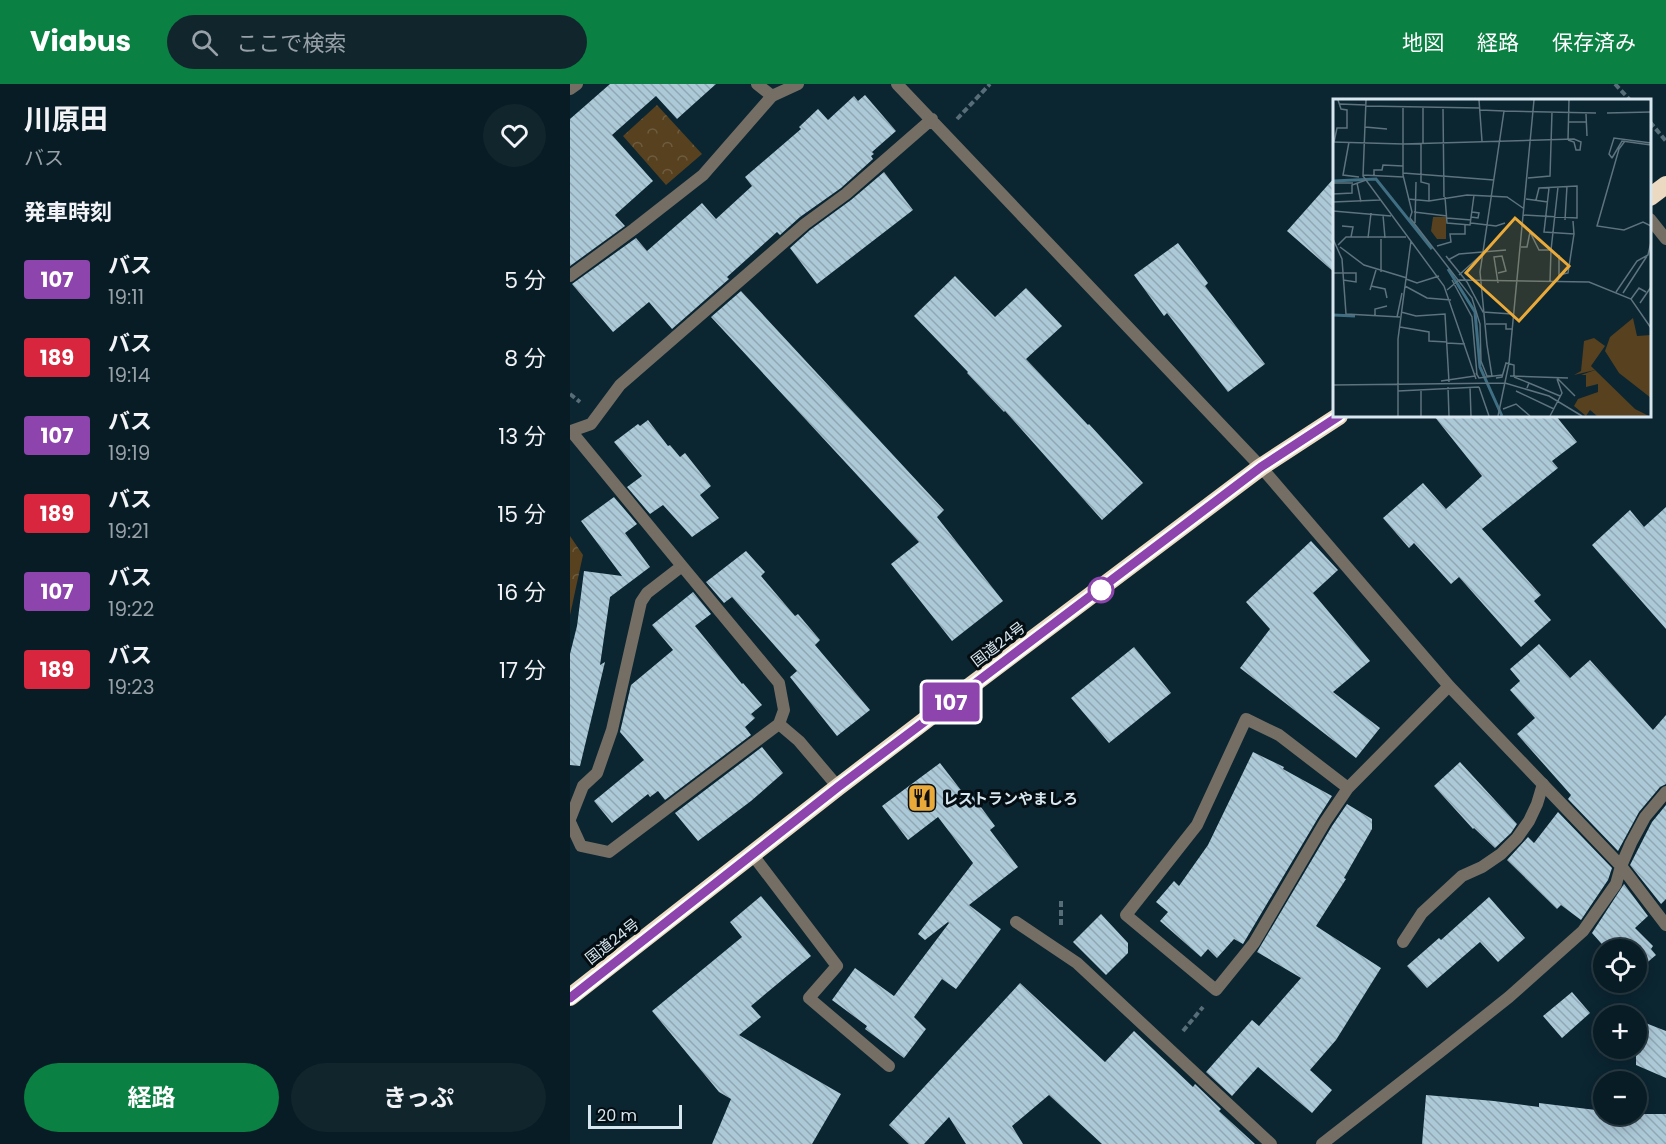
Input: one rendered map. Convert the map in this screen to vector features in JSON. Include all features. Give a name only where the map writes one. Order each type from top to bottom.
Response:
[{"type":"highway","points":[[1651,196],[1666,184]]},
{"type":"highway","name":"国道24号","points":[[570,998],[838,787],[1261,467],[1337,417]]},
{"type":"street","points":[[570,89],[577,84]]},
{"type":"street","points":[[757,84],[772,96]]},
{"type":"street","points":[[570,276],[703,175],[772,96],[798,84]]},
{"type":"street","points":[[897,84],[1261,467],[1449,686],[1622,866],[1666,925]]},
{"type":"street","points":[[682,566],[647,593],[640,602],[612,730],[597,773],[583,786],[570,820],[581,846],[609,852],[779,724],[784,710],[779,683],[571,431],[591,424],[620,385],[805,224],[846,194],[932,119]]},
{"type":"street","points":[[1651,220],[1666,239]]},
{"type":"street","points":[[1348,788],[1279,735],[1246,719],[1197,825],[1126,915],[1216,990],[1254,943],[1324,822],[1348,788],[1449,686]]},
{"type":"street","points":[[779,724],[799,741],[838,787]]},
{"type":"street","points":[[1403,942],[1422,913],[1461,876],[1482,867],[1501,854],[1517,838],[1533,812],[1543,784]]},
{"type":"street","points":[[1322,1144],[1509,997],[1583,931],[1616,884],[1630,843],[1646,817],[1666,792]]},
{"type":"street","points":[[752,854],[837,966],[809,998],[889,1066]]},
{"type":"street","points":[[1016,922],[1077,963],[1271,1144]]},
{"type":"path","points":[[943,131],[990,84]]},
{"type":"path","points":[[1615,84],[1629,99]]},
{"type":"path","points":[[1651,123],[1666,141]]},
{"type":"path","points":[[1169,1048],[1216,990]]},
{"type":"green space","points":[[657,105],[702,154],[666,185],[623,136]]},
{"type":"green space","points":[[570,536],[583,555],[570,615]]},
{"type":"building","points":[[610,84],[716,84],[677,119],[656,96],[612,135],[653,181],[615,215],[625,226],[570,266],[570,119]]},
{"type":"building","points":[[865,95],[896,131],[872,152],[873,159],[841,188],[800,217],[780,235],[777,232],[727,277],[729,279],[672,329],[649,302],[613,332],[572,284],[636,238],[647,251],[702,203],[716,219],[752,186],[745,177],[801,129],[799,127],[818,109],[828,120],[854,96],[858,101]]},
{"type":"building","points":[[884,172],[913,210],[817,284],[790,248]]},
{"type":"building","points":[[1333,179],[1333,271],[1287,231]]},
{"type":"building","points":[[1178,243],[1208,283],[1205,286],[1265,364],[1228,392],[1167,313],[1164,316],[1134,275]]},
{"type":"building","points":[[955,276],[995,317],[1026,288],[1062,326],[1026,359],[1143,483],[1102,520],[1005,411],[914,316]]},
{"type":"building","points":[[741,291],[944,510],[937,517],[1003,601],[952,641],[891,564],[919,542],[711,317]]},
{"type":"building","points":[[1435,417],[1557,417],[1577,442],[1552,461],[1558,468],[1482,529],[1541,595],[1534,601],[1551,620],[1521,647],[1459,577],[1451,584],[1414,543],[1409,548],[1383,518],[1423,483],[1446,509],[1482,476]]},
{"type":"building","points":[[648,420],[668,446],[670,445],[680,457],[685,453],[711,486],[700,495],[719,518],[692,537],[663,505],[650,514],[627,487],[642,476],[614,442],[638,424],[640,426]]},
{"type":"building","points":[[614,497],[637,524],[625,533],[650,567],[610,597],[600,665],[605,662],[580,766],[570,765],[570,654],[577,626],[584,571],[622,576],[581,521]]},
{"type":"building","points":[[1666,507],[1666,629],[1592,545],[1630,510],[1644,527]]},
{"type":"building","points":[[1311,541],[1338,570],[1313,593],[1370,661],[1333,692],[1380,728],[1356,758],[1240,668],[1270,629],[1246,602]]},
{"type":"building","points":[[746,551],[765,572],[761,576],[795,616],[798,614],[820,640],[815,645],[870,710],[837,736],[790,677],[797,671],[732,597],[724,603],[706,582]]},
{"type":"building","points":[[693,592],[711,614],[695,626],[762,705],[751,714],[755,718],[745,727],[751,735],[665,800],[658,791],[650,797],[648,794],[612,823],[594,801],[644,760],[620,732],[631,685],[673,650],[652,625]]},
{"type":"building","points":[[1539,644],[1570,678],[1590,660],[1653,730],[1666,715],[1666,784],[1660,787],[1639,812],[1618,851],[1568,799],[1571,795],[1517,734],[1535,718],[1510,690],[1520,681],[1510,669]]},
{"type":"building","points":[[1134,647],[1171,693],[1109,743],[1071,698]]},
{"type":"building","points":[[762,747],[783,773],[751,801],[698,841],[675,813]]},
{"type":"building","points":[[1253,752],[1284,767],[1283,769],[1332,796],[1243,944],[1234,939],[1217,958],[1208,949],[1201,957],[1160,921],[1168,912],[1156,902],[1174,881],[1179,886],[1208,845]]},
{"type":"building","points":[[1460,762],[1517,824],[1495,848],[1473,829],[1434,786]]},
{"type":"building","points":[[940,763],[967,798],[972,795],[995,826],[990,830],[1018,867],[969,905],[1001,929],[956,989],[942,979],[914,1017],[926,1029],[904,1058],[865,1029],[867,1026],[832,1000],[855,968],[894,996],[949,923],[925,940],[918,934],[973,863],[938,817],[908,840],[882,806]]},
{"type":"building","points":[[1347,804],[1372,819],[1372,829],[1344,878],[1346,879],[1316,926],[1381,968],[1336,1040],[1310,1070],[1332,1090],[1312,1113],[1258,1067],[1232,1096],[1206,1072],[1252,1020],[1259,1026],[1301,978],[1257,952]]},
{"type":"building","points":[[1666,805],[1666,899],[1661,904],[1630,865],[1652,822]]},
{"type":"building","points":[[1558,812],[1612,868],[1608,880],[1581,920],[1561,905],[1557,909],[1507,860],[1528,837],[1534,843]]},
{"type":"building","points":[[1624,884],[1648,916],[1635,928],[1646,939],[1597,939],[1592,933]]},
{"type":"building","points":[[761,896],[811,956],[751,1006],[761,1017],[739,1035],[841,1094],[812,1144],[712,1144],[731,1099],[719,1092],[652,1011],[742,937],[730,922]]},
{"type":"building","points":[[1489,897],[1525,938],[1498,962],[1480,942],[1427,988],[1407,966],[1439,938],[1441,940]]},
{"type":"building","points":[[1101,914],[1128,943],[1128,953],[1106,975],[1073,942]]},
{"type":"building","points":[[1647,940],[1653,946],[1651,949],[1656,955],[1647,963]]},
{"type":"building","points":[[1020,983],[1105,1062],[1134,1031],[1193,1087],[1195,1084],[1221,1109],[1219,1111],[1255,1144],[1102,1144],[1049,1095],[1012,1126],[1023,1144],[966,1144],[949,1117],[924,1144],[909,1144],[889,1125]]},
{"type":"building","points":[[1572,992],[1590,1013],[1562,1038],[1543,1016]]},
{"type":"building","points":[[1647,1024],[1666,1031],[1666,1078],[1636,1065],[1636,1059],[1647,1059]]},
{"type":"building","points":[[1426,1095],[1539,1107],[1539,1103],[1593,1110],[1593,1125],[1647,1125],[1647,1114],[1666,1114],[1666,1144],[1422,1144]]},
{"type":"bus line","name":"107","points":[[570,998],[838,787],[1261,467],[1337,417]]},
{"type":"place","name":"レストランやましろ","points":[[922,798]]}]
